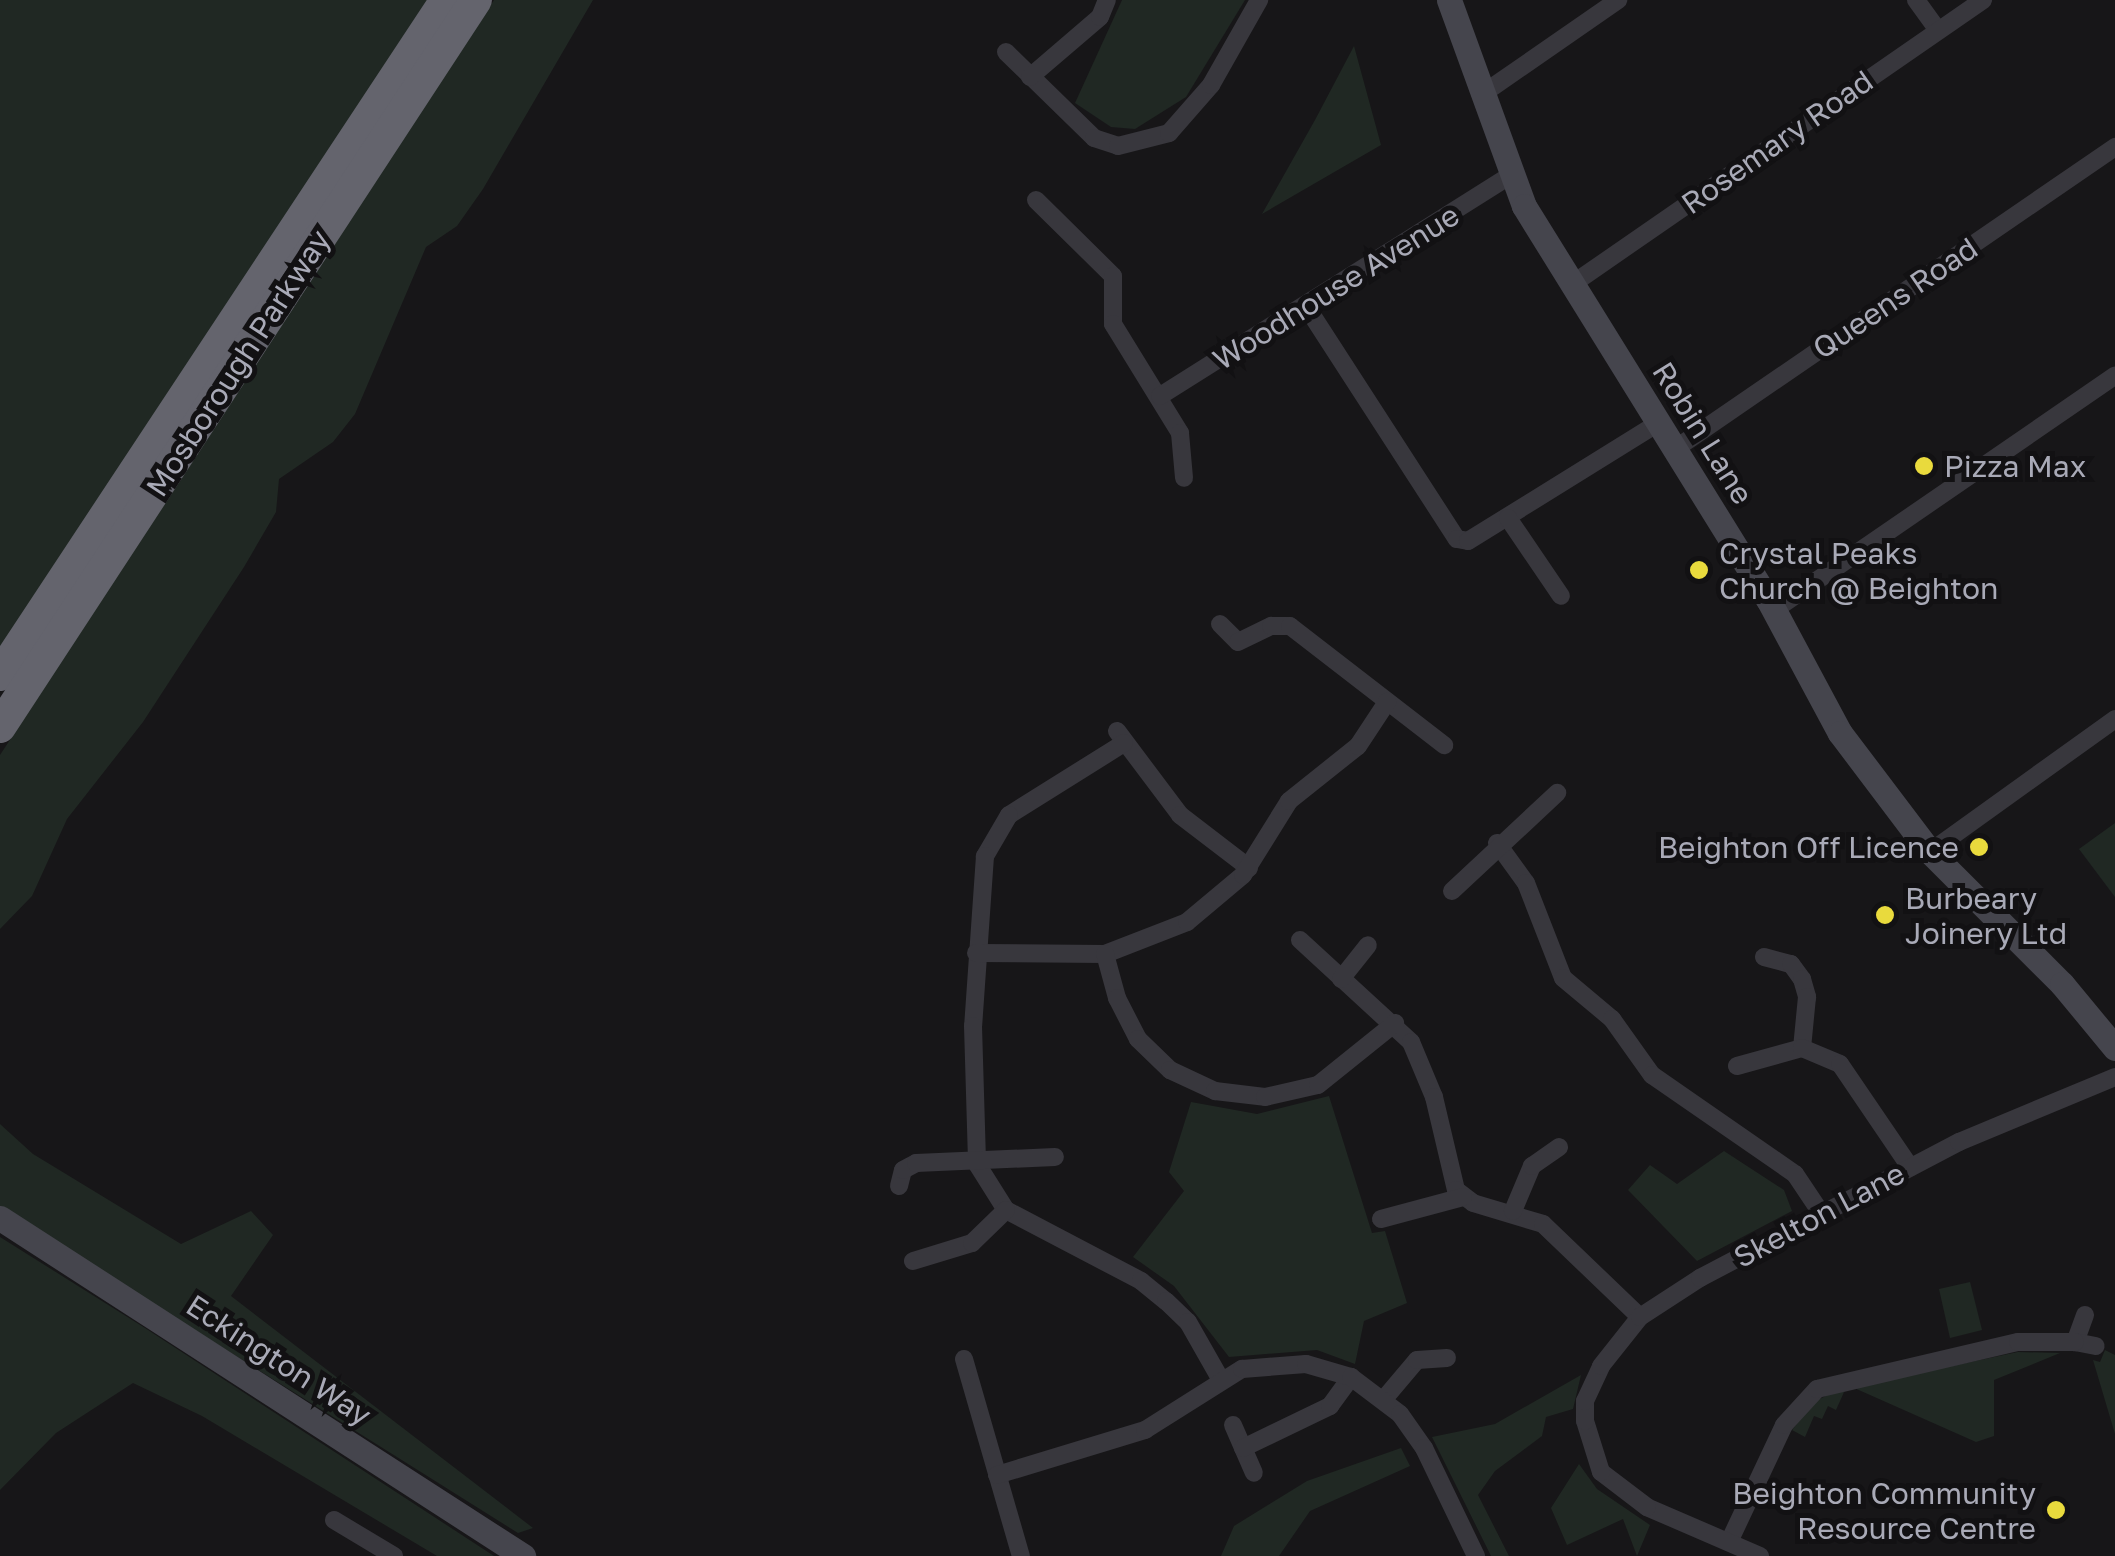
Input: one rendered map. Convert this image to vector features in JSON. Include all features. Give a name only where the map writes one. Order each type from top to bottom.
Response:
[{"type":"highway","name":"Mosborough Parkway","points":[[0,675],[446,0]]},
{"type":"highway","name":"Mosborough Parkway","points":[[0,727],[476,0]]},
{"type":"street","points":[[1030,77],[1100,17],[1107,0]]},
{"type":"street","points":[[1006,52],[1094,138],[1118,146],[1169,133],[1211,85],[1259,0]]},
{"type":"street","name":"Robin Lane","points":[[1449,0],[1510,176],[1571,285],[1774,610],[1840,733],[1930,852],[2049,970],[2115,1048]]},
{"type":"street","points":[[1482,95],[1618,0]]},
{"type":"street","points":[[1916,0],[1938,30]]},
{"type":"street","name":"Rosemary Road","points":[[1571,285],[1983,0]]},
{"type":"street","name":"Queens Road","points":[[1675,449],[2115,146]]},
{"type":"street","name":"Woodhouse Avenue","points":[[1160,396],[1308,308],[1510,176]]},
{"type":"street","points":[[1036,200],[1113,276],[1114,324],[1160,396],[1185,446],[1184,478]]},
{"type":"street","points":[[1308,308],[1457,539],[1468,541],[1508,518],[1658,423]]},
{"type":"street","points":[[1774,610],[2115,376]]},
{"type":"street","points":[[1508,518],[1562,596]]},
{"type":"street","points":[[1220,624],[1238,642],[1271,626],[1290,626],[1444,745]]},
{"type":"street","points":[[976,953],[1105,954],[1187,922],[1249,868],[1289,801],[1358,746],[1386,702]]},
{"type":"street","points":[[1930,852],[2115,718]]},
{"type":"street","points":[[1221,1380],[1188,1322],[1141,1281],[1006,1210],[977,1164],[976,953],[986,856],[999,825],[1121,737],[1180,814],[1249,868]]},
{"type":"street","points":[[1452,891],[1498,843],[1557,793]]},
{"type":"street","points":[[1498,843],[1526,883],[1563,978],[1612,1020],[1652,1076],[1795,1174],[1821,1213]]},
{"type":"street","points":[[1300,940],[1395,1023],[1423,1066],[1451,1181],[1463,1198]]},
{"type":"street","points":[[1342,980],[1368,945]]},
{"type":"street","points":[[1105,954],[1117,998],[1138,1039],[1170,1070],[1215,1091],[1265,1097],[1318,1085],[1395,1023]]},
{"type":"street","points":[[1764,957],[1790,964],[1802,979],[1808,996],[1802,1048]]},
{"type":"street","points":[[1736,1066],[1802,1048],[1824,1054],[1857,1080],[1910,1167]]},
{"type":"street","name":"Skelton Lane","points":[[1729,1542],[1647,1507],[1611,1483],[1596,1460],[1585,1421],[1591,1384],[1640,1317],[1821,1213],[1910,1167],[2115,1077]]},
{"type":"street","points":[[1513,1211],[1532,1166],[1559,1147]]},
{"type":"street","points":[[899,1186],[909,1164],[977,1164],[1055,1157]]},
{"type":"street","points":[[1381,1219],[1463,1198],[1513,1211],[1556,1234],[1640,1317]]},
{"type":"street","points":[[913,1260],[972,1243],[1006,1210]]},
{"type":"street","name":"Eckington Way","points":[[0,1218],[524,1556]]},
{"type":"street","points":[[2075,1342],[2086,1314]]},
{"type":"street","points":[[1760,1556],[1729,1542],[1784,1425],[1817,1390],[2018,1342],[2096,1346]]},
{"type":"street","points":[[1406,1344],[1416,1360]]},
{"type":"street","points":[[1384,1399],[1416,1360],[1447,1358]]},
{"type":"street","points":[[964,1359],[1021,1556]]},
{"type":"street","points":[[997,1475],[1145,1430],[1242,1369],[1286,1362],[1352,1377],[1384,1399],[1424,1448],[1476,1556]]},
{"type":"street","points":[[1243,1448],[1330,1406],[1352,1377]]},
{"type":"street","points":[[1232,1425],[1254,1473]]},
{"type":"street","points":[[334,1520],[394,1556]]},
{"type":"shaded area","points":[[0,0],[430,0],[0,650]]},
{"type":"shaded area","points":[[494,0],[593,0],[483,189],[457,226],[426,247],[355,414],[333,442],[279,479],[276,512],[244,567],[143,722],[67,819],[32,896],[0,929],[0,755]]},
{"type":"shaded area","points":[[1122,0],[1245,0],[1186,97],[1135,129],[1111,127],[1075,103]]},
{"type":"shaded area","points":[[1354,46],[1381,145],[1262,214],[1315,120]]},
{"type":"shaded area","points":[[2115,823],[2115,897],[2079,849]]},
{"type":"shaded area","points":[[1329,1096],[1372,1233],[1385,1231],[1407,1303],[1364,1321],[1355,1364],[1317,1350],[1229,1357],[1174,1286],[1133,1257],[1184,1191],[1169,1172],[1191,1102],[1257,1114]]},
{"type":"shaded area","points":[[0,1124],[33,1154],[181,1244],[251,1211],[273,1235],[231,1296],[533,1528],[518,1533],[0,1208]]},
{"type":"shaded area","points":[[1724,1151],[1784,1190],[1792,1211],[1697,1261],[1628,1190],[1650,1165],[1677,1184]]},
{"type":"shaded area","points":[[0,1237],[494,1556],[437,1556],[202,1416],[133,1383],[56,1433],[0,1490]]},
{"type":"shaded area","points":[[1970,1282],[1982,1330],[1950,1338],[1939,1289]]},
{"type":"shaded area","points":[[2105,1350],[2115,1355],[2115,1434],[2093,1360],[2100,1362]]},
{"type":"shaded area","points":[[2018,1352],[2060,1353],[1994,1380],[1994,1436],[1976,1442],[1852,1387]]},
{"type":"shaded area","points":[[1581,1375],[1573,1409],[1546,1417],[1542,1436],[1495,1471],[1478,1495],[1509,1556],[1491,1556],[1432,1437],[1495,1424]]},
{"type":"shaded area","points":[[1845,1390],[1836,1410],[1828,1406],[1822,1419],[1814,1416],[1805,1437],[1792,1430],[1814,1402]]},
{"type":"shaded area","points":[[1401,1448],[1410,1466],[1310,1511],[1279,1556],[1221,1556],[1234,1526],[1307,1481]]},
{"type":"shaded area","points":[[1579,1464],[1597,1489],[1650,1525],[1637,1556],[1623,1519],[1567,1545],[1551,1508]]},
{"type":"place","name":"Pizza Max","points":[[1924,466]]},
{"type":"place","name":"Crystal Peaks Church @ Beighton","points":[[1699,570]]},
{"type":"place","name":"Beighton Off Licence","points":[[1979,847]]},
{"type":"place","name":"Burbeary Joinery Ltd","points":[[1885,915]]},
{"type":"place","name":"Beighton Community Resource Centre","points":[[2056,1510]]}]
